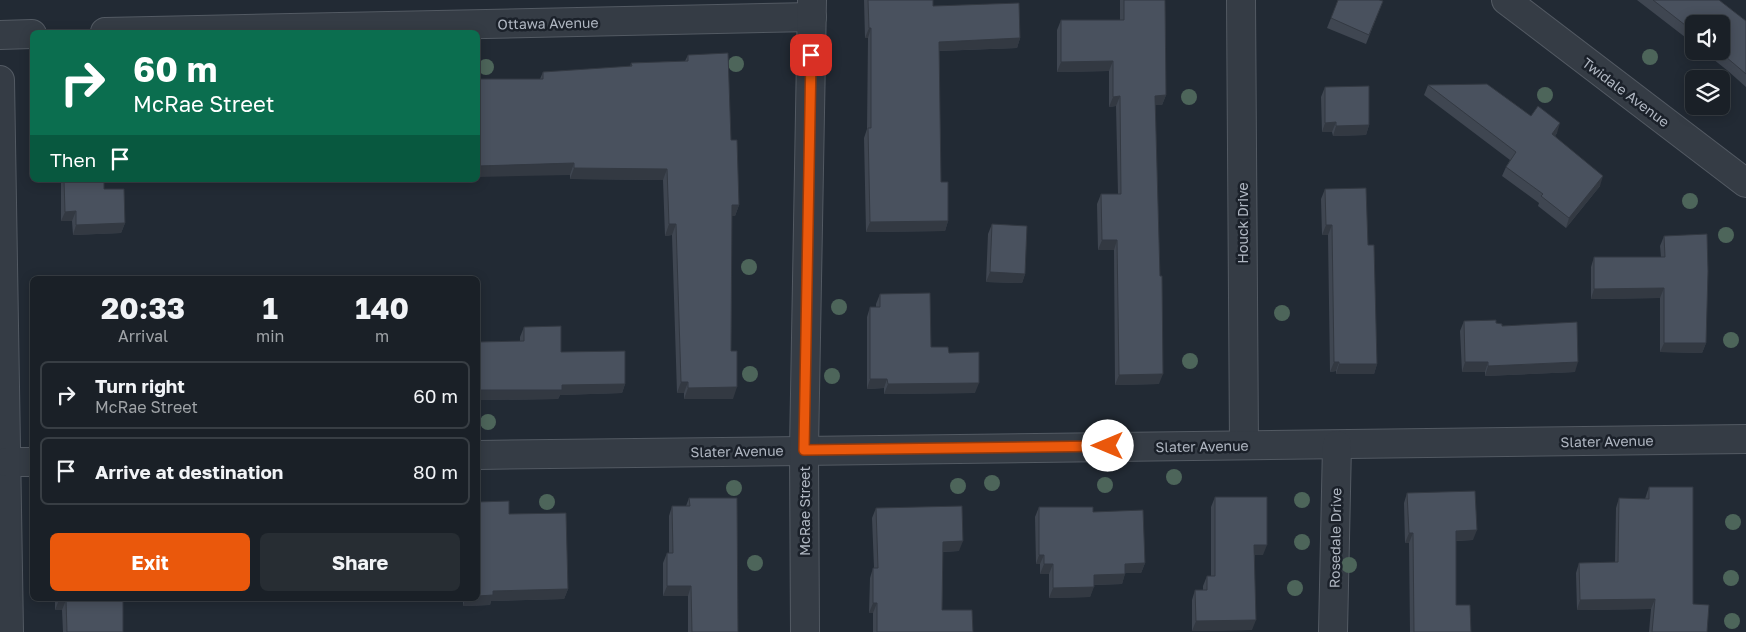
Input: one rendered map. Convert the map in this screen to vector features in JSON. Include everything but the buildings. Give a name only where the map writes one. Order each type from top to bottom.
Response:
[{"type":"street","name":"Houck Drive","points":[[1241,0],[1244,445]]},
{"type":"street","name":"Twidale Avenue","points":[[1506,0],[1746,183]]},
{"type":"street","name":"Ottawa Avenue","points":[[150,30],[581,11],[812,8]]},
{"type":"street","name":"McRae Street","points":[[805,632],[804,450],[812,8]]},
{"type":"street","points":[[0,35],[30,34]]},
{"type":"street","points":[[0,80],[19,462],[4,523],[9,632]]},
{"type":"street","name":"Slater Avenue","points":[[480,455],[1746,439]]},
{"type":"street","name":"Rosedale Drive","points":[[1333,632],[1337,445]]},
{"type":"route","points":[[811,55],[804,450],[1108,446]]}]
